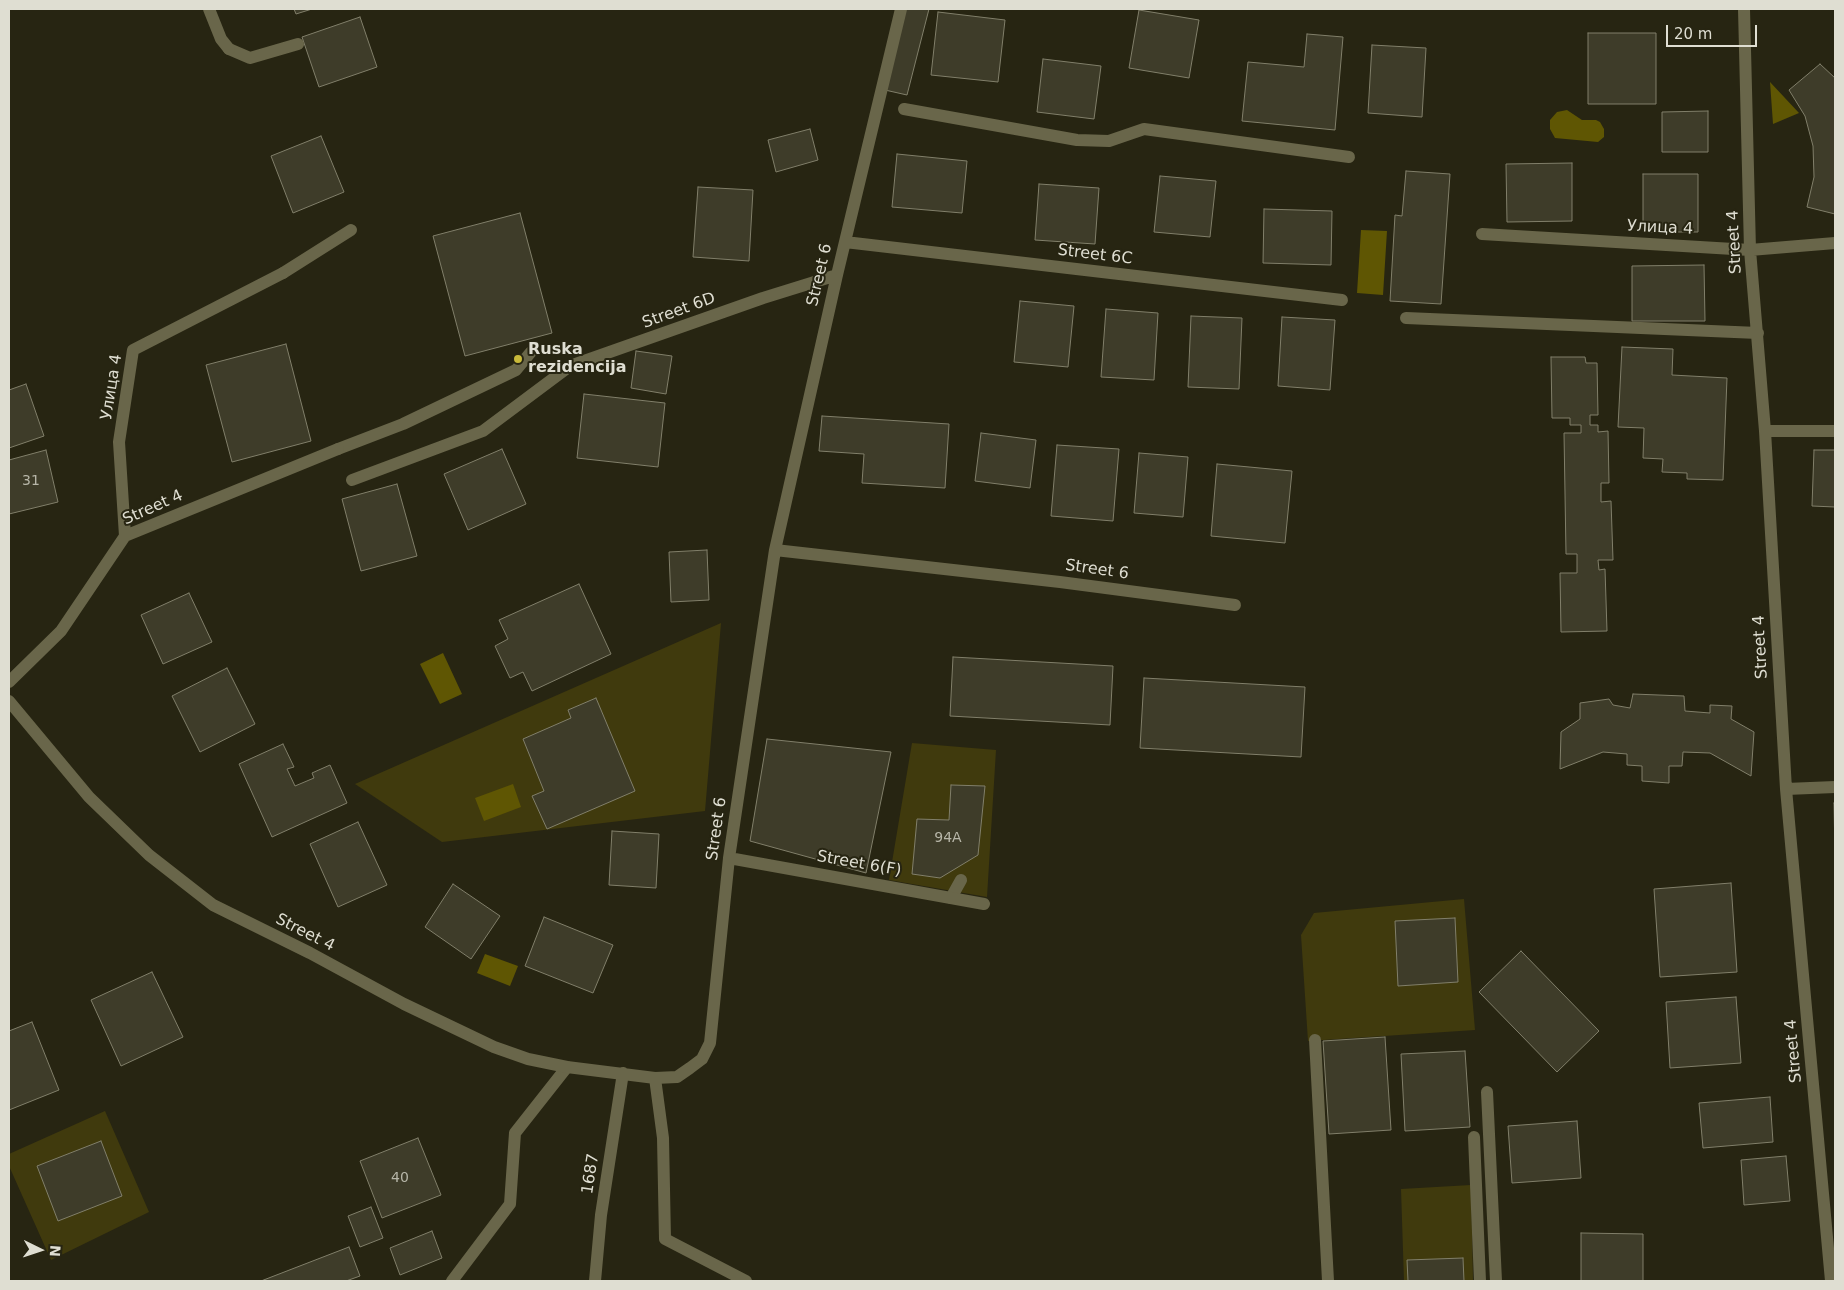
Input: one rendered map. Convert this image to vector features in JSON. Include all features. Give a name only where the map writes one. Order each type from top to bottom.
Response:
[{"type":"street","points":[[209,9],[221,39],[229,49],[250,58],[298,44]]},
{"type":"street","name":"Street 6","points":[[655,1078],[677,1077],[702,1058],[710,1043],[729,858],[775,550],[837,275],[901,9]]},
{"type":"street","name":"Street 4","points":[[1744,9],[1750,250],[1765,431],[1786,789],[1831,1281]]},
{"type":"street","points":[[904,109],[1077,140],[1109,141],[1144,129],[1349,157]]},
{"type":"street","name":"Улица 4","points":[[125,536],[120,442],[132,350],[283,273],[351,230]]},
{"type":"street","name":"Улица 4","points":[[1482,234],[1750,250],[1835,243]]},
{"type":"street","name":"Street 6C","points":[[845,242],[1342,300]]},
{"type":"street","name":"Street 6D","points":[[352,480],[483,431],[570,366],[763,298],[837,275]]},
{"type":"street","points":[[1406,318],[1758,333]]},
{"type":"street","name":"Street 4","points":[[9,682],[61,630],[125,536],[403,424],[516,370],[531,352]]},
{"type":"street","points":[[1765,431],[1835,431]]},
{"type":"street","name":"Street 6","points":[[775,550],[1060,582],[1235,606]]},
{"type":"street","name":"Street 4","points":[[9,700],[88,797],[149,855],[213,905],[310,953],[404,1004],[494,1048],[528,1059],[567,1067],[655,1078]]},
{"type":"street","points":[[1786,789],[1835,786]]},
{"type":"street","name":"Street 6(F)","points":[[729,858],[984,904]]},
{"type":"street","points":[[951,898],[961,880]]},
{"type":"street","points":[[1315,1040],[1328,1281]]},
{"type":"street","points":[[452,1281],[510,1204],[514,1133],[567,1067]]},
{"type":"street","name":"1687","points":[[595,1281],[601,1215],[622,1073]]},
{"type":"street","points":[[655,1078],[664,1138],[665,1239],[746,1281]]},
{"type":"street","points":[[1487,1092],[1496,1281]]},
{"type":"street","points":[[1474,1137],[1480,1281]]},
{"type":"shaded area","points":[[1770,82],[1799,113],[1773,124]]},
{"type":"shaded area","points":[[1567,110],[1582,120],[1596,120],[1600,122],[1604,129],[1604,137],[1598,142],[1555,138],[1550,129],[1550,120],[1557,112]]},
{"type":"shaded area","points":[[1361,230],[1387,231],[1383,295],[1357,293]]},
{"type":"shaded area","points":[[721,623],[705,811],[442,842],[355,784]]},
{"type":"shaded area","points":[[443,653],[462,694],[440,704],[420,664]]},
{"type":"shaded area","points":[[912,743],[996,750],[987,897],[889,880]]},
{"type":"shaded area","points":[[513,784],[521,807],[484,821],[475,798]]},
{"type":"shaded area","points":[[1464,899],[1475,1030],[1308,1041],[1301,935],[1314,913]]},
{"type":"shaded area","points":[[485,954],[518,966],[510,986],[477,973]]},
{"type":"shaded area","points":[[105,1111],[149,1212],[51,1260],[9,1166],[9,1154]]},
{"type":"shaded area","points":[[1471,1185],[1473,1281],[1404,1281],[1401,1189]]},
{"type":"building","points":[[294,9],[312,9],[296,14]]},
{"type":"building","points":[[905,9],[929,9],[907,95],[885,90]]},
{"type":"building","points":[[1139,10],[1199,20],[1189,78],[1129,68]]},
{"type":"building","points":[[938,12],[1005,20],[998,82],[931,75]]},
{"type":"building","points":[[360,17],[377,67],[319,87],[302,37]]},
{"type":"building","points":[[1588,33],[1656,33],[1656,104],[1588,104]]},
{"type":"building","points":[[1307,34],[1343,37],[1335,130],[1242,121],[1248,62],[1304,67]]},
{"type":"building","points":[[1372,45],[1426,48],[1422,117],[1368,113]]},
{"type":"building","points":[[1043,59],[1101,66],[1094,119],[1037,112]]},
{"type":"building","points":[[1820,64],[1835,78],[1835,214],[1807,207],[1814,177],[1813,146],[1805,116],[1789,90]]},
{"type":"building","points":[[1708,111],[1708,152],[1662,152],[1662,112]]},
{"type":"building","points":[[810,129],[818,160],[776,172],[768,140]]},
{"type":"building","points":[[321,136],[344,192],[293,213],[271,156]]},
{"type":"building","points":[[897,154],[967,161],[962,213],[892,207]]},
{"type":"building","points":[[1572,163],[1572,221],[1507,222],[1506,164]]},
{"type":"building","points":[[1406,171],[1450,174],[1441,304],[1390,301],[1395,215],[1402,216]]},
{"type":"building","points":[[1643,174],[1698,174],[1698,232],[1643,232]]},
{"type":"building","points":[[1160,176],[1216,181],[1210,237],[1154,232]]},
{"type":"building","points":[[1039,184],[1099,188],[1095,244],[1035,240]]},
{"type":"building","points":[[698,187],[753,190],[749,261],[693,257]]},
{"type":"building","points":[[1264,209],[1332,211],[1331,265],[1263,263]]},
{"type":"building","points":[[520,213],[552,333],[465,356],[433,236]]},
{"type":"building","points":[[1704,265],[1705,321],[1632,321],[1632,266]]},
{"type":"building","points":[[1020,301],[1074,306],[1068,367],[1014,362]]},
{"type":"building","points":[[1106,309],[1158,313],[1154,380],[1101,377]]},
{"type":"building","points":[[1191,316],[1242,318],[1239,389],[1188,387]]},
{"type":"building","points":[[1282,317],[1335,320],[1330,390],[1278,386]]},
{"type":"building","points":[[286,344],[311,441],[232,462],[206,365]]},
{"type":"building","points":[[1622,347],[1673,349],[1672,375],[1727,378],[1723,480],[1687,479],[1687,473],[1662,472],[1663,459],[1643,458],[1644,428],[1618,427]]},
{"type":"building","points":[[636,351],[672,356],[666,394],[631,388]]},
{"type":"building","points":[[1551,357],[1585,357],[1586,363],[1597,363],[1598,415],[1590,415],[1590,425],[1598,425],[1598,432],[1608,431],[1609,483],[1601,483],[1601,502],[1611,501],[1613,560],[1598,560],[1599,570],[1605,569],[1607,631],[1561,632],[1560,573],[1577,573],[1577,554],[1566,554],[1564,433],[1581,433],[1581,425],[1570,425],[1570,418],[1552,418]]},
{"type":"building","points":[[26,384],[44,436],[9,448],[9,390]]},
{"type":"building","points":[[584,394],[665,403],[658,467],[577,458]]},
{"type":"building","points":[[822,416],[949,424],[945,488],[862,483],[864,454],[819,451]]},
{"type":"building","points":[[981,433],[1036,440],[1030,488],[975,481]]},
{"type":"building","points":[[1057,445],[1119,449],[1113,521],[1051,516]]},
{"type":"building","points":[[502,449],[526,504],[468,530],[444,474]]},
{"type":"building","points":[[46,450],[58,502],[9,514],[9,460]]},
{"type":"building","points":[[1814,450],[1835,450],[1835,507],[1812,506]]},
{"type":"building","points":[[1139,453],[1188,457],[1183,517],[1134,513]]},
{"type":"building","points":[[1217,464],[1292,471],[1285,543],[1211,536]]},
{"type":"building","points":[[397,484],[417,556],[361,571],[342,499]]},
{"type":"building","points":[[707,550],[709,600],[671,602],[669,552]]},
{"type":"building","points":[[579,584],[611,654],[532,691],[523,672],[510,678],[495,646],[508,639],[499,620]]},
{"type":"building","points":[[189,593],[212,642],[163,664],[141,615]]},
{"type":"building","points":[[953,657],[1113,666],[1110,725],[950,716]]},
{"type":"building","points":[[227,668],[255,724],[200,752],[172,696]]},
{"type":"building","points":[[1144,678],[1305,687],[1301,757],[1140,748]]},
{"type":"building","points":[[1633,694],[1684,696],[1685,711],[1710,713],[1710,705],[1732,706],[1731,719],[1754,732],[1751,776],[1710,753],[1683,752],[1682,766],[1669,766],[1669,783],[1642,781],[1642,766],[1627,765],[1627,754],[1603,752],[1560,769],[1561,732],[1580,719],[1580,703],[1609,699],[1613,705],[1630,708]]},
{"type":"building","points":[[596,698],[635,791],[547,829],[532,796],[544,791],[523,739],[571,718],[568,710]]},
{"type":"building","points":[[767,739],[891,752],[866,873],[750,841]]},
{"type":"building","points":[[283,744],[294,767],[287,769],[295,786],[314,778],[312,773],[330,765],[347,803],[272,837],[239,764]]},
{"type":"building","points":[[951,785],[985,786],[978,855],[940,878],[912,874],[917,819],[949,820]]},
{"type":"building","points":[[1834,803],[1835,803],[1835,855]]},
{"type":"building","points":[[358,822],[387,885],[338,907],[310,844]]},
{"type":"building","points":[[612,831],[659,834],[656,888],[609,885]]},
{"type":"building","points":[[1731,883],[1737,972],[1660,977],[1654,889]]},
{"type":"building","points":[[453,884],[500,916],[471,959],[425,927]]},
{"type":"building","points":[[544,917],[613,945],[593,993],[525,966]]},
{"type":"building","points":[[1455,918],[1458,982],[1398,986],[1395,921]]},
{"type":"building","points":[[1521,951],[1599,1031],[1557,1072],[1479,992]]},
{"type":"building","points":[[152,972],[183,1037],[121,1066],[91,1000]]},
{"type":"building","points":[[1736,997],[1741,1063],[1670,1068],[1666,1002]]},
{"type":"building","points":[[32,1022],[59,1090],[9,1110],[9,1031]]},
{"type":"building","points":[[1385,1037],[1391,1130],[1329,1134],[1323,1041]]},
{"type":"building","points":[[1465,1051],[1470,1127],[1405,1131],[1401,1054]]},
{"type":"building","points":[[1770,1097],[1773,1142],[1703,1148],[1699,1103]]},
{"type":"building","points":[[1577,1121],[1581,1178],[1512,1183],[1508,1126]]},
{"type":"building","points":[[418,1138],[441,1195],[382,1218],[360,1161]]},
{"type":"building","points":[[101,1141],[122,1196],[58,1221],[37,1166]]},
{"type":"building","points":[[1786,1156],[1790,1201],[1744,1205],[1741,1160]]},
{"type":"building","points":[[371,1207],[383,1238],[360,1247],[348,1216]]},
{"type":"building","points":[[432,1231],[442,1258],[400,1275],[390,1248]]},
{"type":"building","points":[[1581,1233],[1643,1234],[1643,1281],[1581,1281]]},
{"type":"building","points":[[349,1247],[360,1276],[346,1281],[261,1281]]},
{"type":"building","points":[[1463,1258],[1464,1281],[1408,1281],[1407,1260]]},
{"type":"place","name":"Ruska rezidencija","points":[[518,359]]}]
